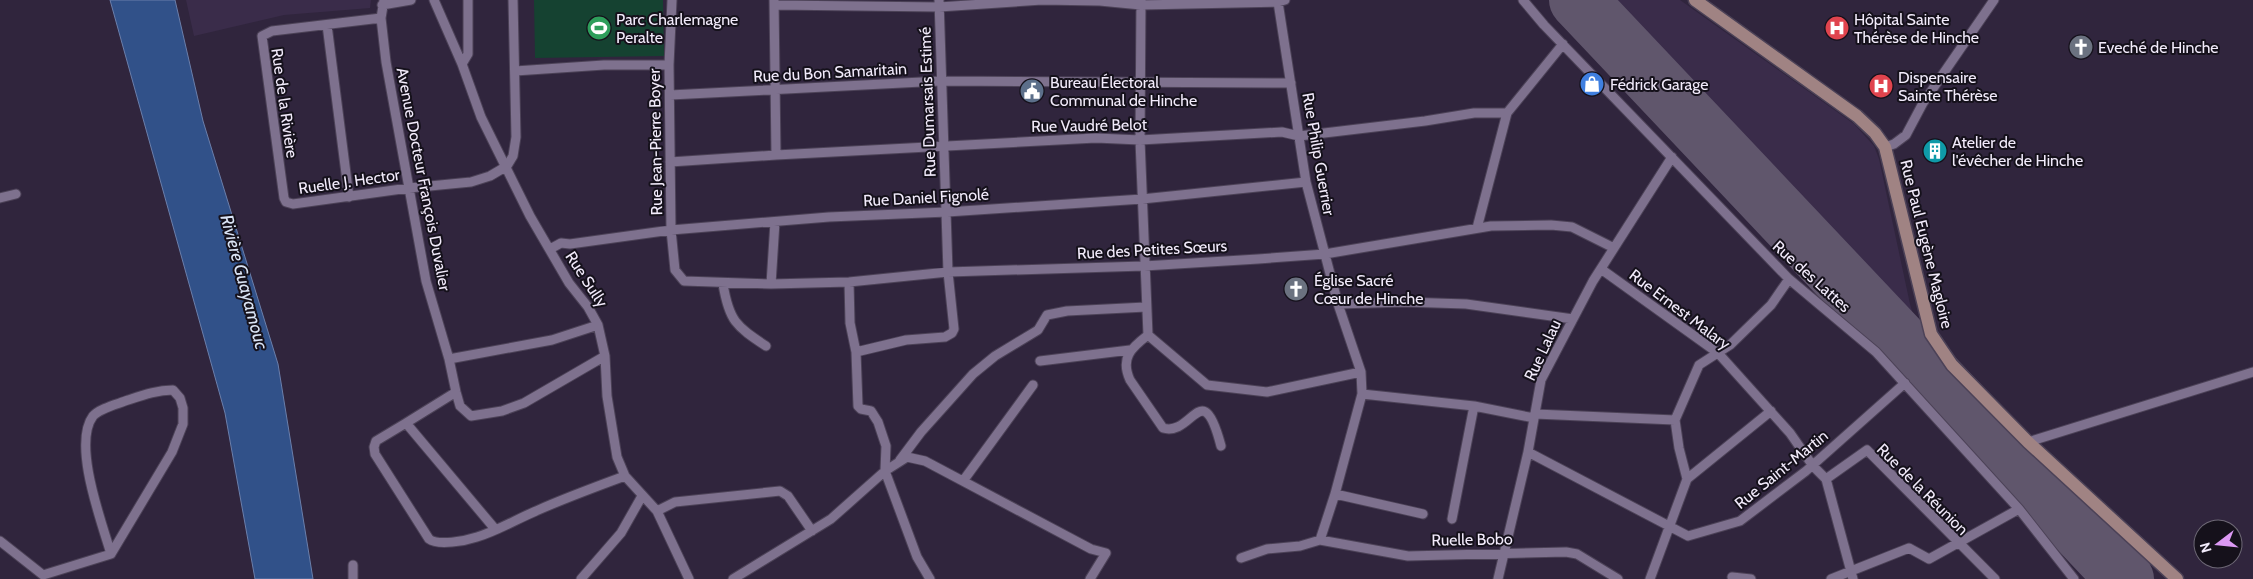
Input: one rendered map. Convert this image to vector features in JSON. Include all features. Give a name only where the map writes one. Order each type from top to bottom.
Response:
[{"type":"main road","name":"Rue Paul Eugène Magloire","points":[[1695,0],[1857,116],[1876,133],[1885,147],[1931,334],[1952,365],[2028,442],[2177,579]]},
{"type":"street","points":[[383,2],[411,0]]},
{"type":"street","name":"Rue Sully","points":[[434,0],[462,64],[481,117],[507,166],[530,216],[570,283],[588,307],[598,325],[605,356],[607,396],[617,458],[626,476],[657,511],[689,579]]},
{"type":"street","points":[[462,64],[468,54],[468,0]]},
{"type":"street","points":[[507,166],[513,156],[516,137],[513,0]]},
{"type":"street","name":"Rue Jean-Pierre Boyer","points":[[672,0],[669,64],[671,230],[675,270],[684,281]]},
{"type":"street","points":[[776,155],[775,2],[939,4],[1042,0],[1141,3],[1281,1]]},
{"type":"street","name":"Rue des Lattes","points":[[1523,0],[1789,279],[1876,352],[2019,509],[2074,579]]},
{"type":"street","points":[[1885,147],[1894,144],[1906,135],[1923,103],[1994,0]]},
{"type":"street","name":"Rue Philip Guerrier","points":[[1281,1],[1306,182],[1338,304],[1360,372],[1362,394],[1335,494],[1320,540]]},
{"type":"street","name":"Avenue Docteur François Duvalier","points":[[383,2],[381,18],[386,62],[426,281],[449,359],[460,406],[471,416],[502,411],[524,404],[605,356]]},
{"type":"street","points":[[1141,3],[1140,140],[1148,335],[1207,385],[1267,392],[1360,372]]},
{"type":"street","name":"Rue Dumarsais Estimé","points":[[856,352],[906,340],[945,337],[952,333],[954,329],[948,272],[939,4]]},
{"type":"street","points":[[349,196],[327,25],[381,18]]},
{"type":"street","name":"Rue de la Rivière","points":[[284,198],[262,36],[266,33],[327,25]]},
{"type":"street","points":[[1477,228],[1506,113],[1563,44]]},
{"type":"street","points":[[515,71],[604,65],[669,64]]},
{"type":"street","name":"Rue du Bon Samaritain","points":[[670,94],[941,81],[1291,82]]},
{"type":"street","name":"Rue Vaudré Belot","points":[[670,162],[944,145],[1096,138],[1140,140],[1282,132],[1299,136],[1425,121],[1474,113],[1506,113]]},
{"type":"street","name":"Rue Lalau","points":[[1498,579],[1502,554],[1528,452],[1542,380],[1601,269],[1672,157]]},
{"type":"street","name":"Ruelle J. Hector","points":[[284,198],[286,202],[293,204],[409,188],[471,182],[490,176],[507,166]]},
{"type":"street","name":"Rue Daniel Fignolé","points":[[550,249],[561,243],[570,244],[671,230],[828,217],[947,212],[1142,199],[1306,182]]},
{"type":"street","points":[[0,198],[16,194]]},
{"type":"street","points":[[771,284],[775,222]]},
{"type":"street","name":"Rue des Petites Sœurs","points":[[684,281],[723,284],[849,282],[948,272],[1144,266],[1325,254],[1490,226],[1551,225],[1572,227],[1614,248]]},
{"type":"street","name":"Rue Ernest Malary","points":[[1601,269],[1718,352],[1790,433],[1812,466],[1826,479]]},
{"type":"street","points":[[1687,479],[1679,448],[1675,420],[1699,364],[1730,345],[1771,305],[1789,279]]},
{"type":"street","points":[[849,282],[850,323],[856,352],[858,406],[861,409],[871,411],[878,422],[886,446],[885,471],[917,557],[930,579]]},
{"type":"street","points":[[723,284],[726,303],[733,318],[742,330],[766,346]]},
{"type":"street","points":[[1338,304],[1405,302],[1466,304],[1573,319]]},
{"type":"street","points":[[900,460],[921,432],[973,374],[995,356],[1038,330],[1047,315],[1067,311],[1146,307]]},
{"type":"street","points":[[449,359],[552,340],[598,325]]},
{"type":"street","points":[[1148,335],[1130,350],[1125,361],[1126,372],[1163,428],[1177,428],[1197,413],[1204,412],[1209,414],[1214,421],[1221,446]]},
{"type":"street","points":[[1040,360],[1130,350]]},
{"type":"street","points":[[2028,442],[2253,372]]},
{"type":"street","name":"Rue Saint-Martin","points":[[1528,452],[1688,536],[1740,521],[1812,466],[1905,383]]},
{"type":"street","points":[[963,480],[1033,384]]},
{"type":"street","points":[[0,541],[44,575],[111,554],[172,452],[183,424],[183,408],[180,398],[173,390],[147,394],[119,403],[98,412],[91,420],[85,454],[88,473],[111,554]]},
{"type":"street","points":[[456,392],[376,441],[374,447],[375,454],[429,538],[437,543],[476,538],[561,500],[626,476]]},
{"type":"street","points":[[1362,394],[1474,406],[1534,416],[1675,420]]},
{"type":"street","points":[[1452,519],[1474,406]]},
{"type":"street","points":[[1650,579],[1687,479],[1771,411]]},
{"type":"street","points":[[406,423],[495,529]]},
{"type":"street","name":"Rue de la Réunion","points":[[1826,479],[1867,450],[1957,543],[1995,579]]},
{"type":"street","points":[[733,579],[831,519],[885,471],[907,457],[925,461],[1091,549],[1106,553],[1090,579]]},
{"type":"street","points":[[1826,479],[1852,575]]},
{"type":"street","points":[[657,511],[675,502],[780,491],[788,496],[812,531]]},
{"type":"street","points":[[1335,494],[1423,514]]},
{"type":"street","points":[[581,579],[621,532],[642,496]]},
{"type":"street","points":[[1831,579],[1852,575],[1909,548],[1929,559],[2019,509]]},
{"type":"street","points":[[1241,558],[1267,549],[1300,546],[1320,540]]},
{"type":"street","name":"Ruelle Bobo","points":[[1320,540],[1408,556],[1566,552],[1577,554],[1604,575],[1618,579]]},
{"type":"street","points":[[353,565],[353,579]]},
{"type":"street","points":[[1732,577],[1751,579]]},
{"type":"shaded area","points":[[186,0],[371,0],[370,8],[284,15],[194,36]]},
{"type":"shaded area","points":[[1549,0],[1680,0],[1854,124],[1874,146],[1879,159],[1910,304],[1920,339],[1939,364],[2155,579],[2098,579]]},
{"type":"green space","name":"Parc Charlemagne Peralte","points":[[534,0],[663,0],[664,56],[535,58]]},
{"type":"water","name":"Rivière Guayamouc","points":[[110,0],[175,0],[203,121],[278,364],[313,579],[255,579],[225,413]]},
{"type":"runway","points":[[1578,0],[2125,579]]},
{"type":"place","name":"Parc Charlemagne Peralte","points":[[599,28]]},
{"type":"place","name":"Hôpital Sainte Thérèse de Hinche","points":[[1837,28]]},
{"type":"place","name":"Eveché de Hinche","points":[[2081,47]]},
{"type":"place","name":"Fédrick Garage","points":[[1592,84]]},
{"type":"place","name":"Dispensaire Sainte Thérèse","points":[[1881,86]]},
{"type":"place","name":"Bureau Électoral Communal de Hinche","points":[[1032,91]]},
{"type":"place","name":"Atelier de l'évêcher de Hinche","points":[[1935,151]]},
{"type":"place","name":"Église Sacré Cœur de Hinche","points":[[1296,289]]}]
